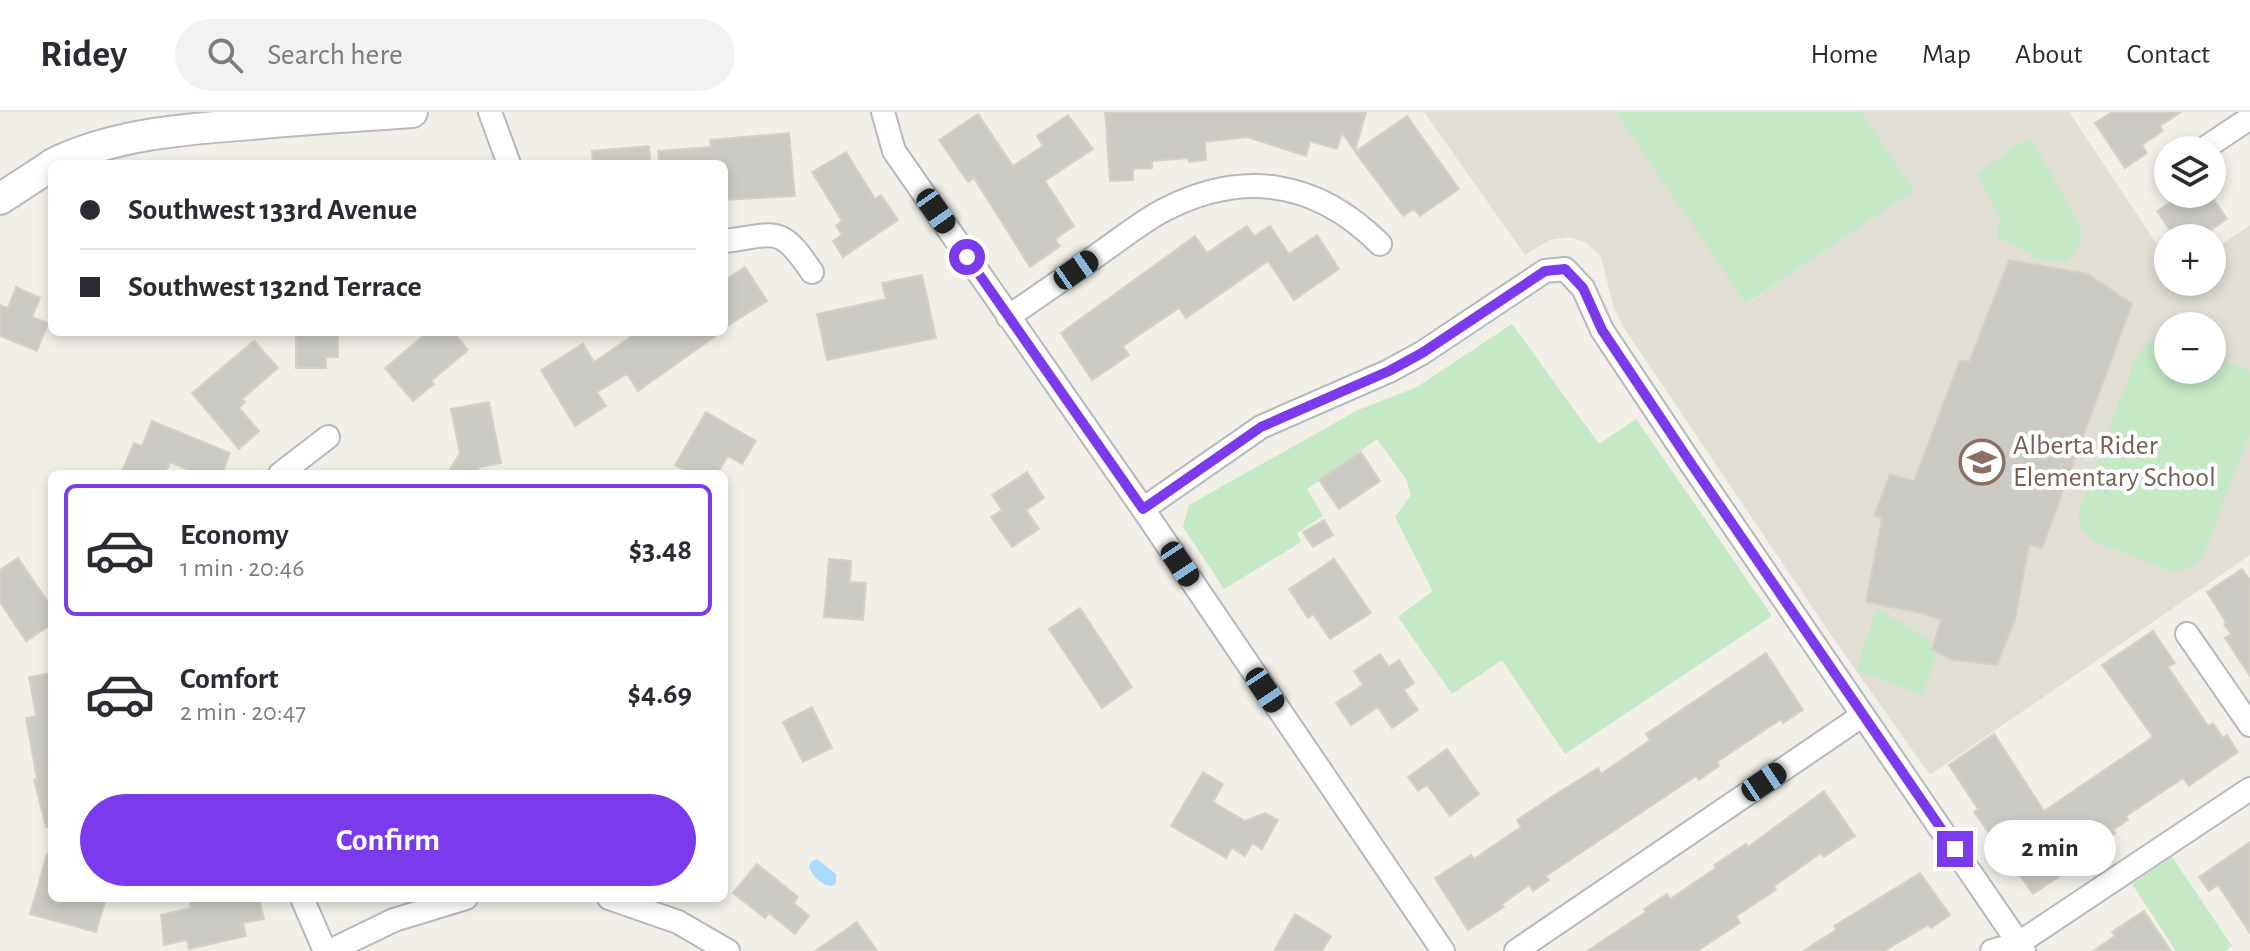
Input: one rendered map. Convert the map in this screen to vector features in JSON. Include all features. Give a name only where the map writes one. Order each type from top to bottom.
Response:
[{"type":"main road","points":[[64,160],[136,137],[201,128],[412,112]]},
{"type":"main road","points":[[0,199],[48,167]]},
{"type":"street","points":[[490,112],[508,160]]},
{"type":"street","points":[[883,112],[894,151],[1143,509],[1443,951]]},
{"type":"street","points":[[2223,136],[2250,118]]},
{"type":"street","points":[[1008,317],[1161,211],[1194,196],[1227,188],[1267,186],[1305,194],[1354,219],[1380,244]]},
{"type":"street","points":[[728,241],[781,236],[792,243],[812,272]]},
{"type":"street","points":[[1143,509],[1261,427],[1389,371],[1422,353],[1545,271],[1565,269],[1583,288],[1602,330],[2021,947]]},
{"type":"street","points":[[285,470],[328,437]]},
{"type":"street","points":[[2187,634],[2250,725]]},
{"type":"street","points":[[1516,951],[1863,715]]},
{"type":"street","points":[[1992,951],[2021,947],[2250,789]]},
{"type":"street","points":[[304,902],[328,951],[394,920],[453,902]]},
{"type":"street","points":[[620,902],[678,922],[728,951]]},
{"type":"shaded area","name":"Alberta Rider Elementary School","points":[[1424,112],[1616,112],[1747,304],[1913,190],[1861,112],[2069,112],[2154,240],[2154,296],[2226,296],[2226,241],[2250,225],[2250,555],[1930,775],[1833,638],[1624,328],[1614,308],[1601,257],[1587,243],[1569,237],[1550,240],[1525,255]]},
{"type":"green space","points":[[1616,112],[1861,112],[1914,190],[1746,304]]},
{"type":"green space","points":[[2024,140],[2032,140],[2081,227],[2078,247],[2065,262],[2031,258],[2032,253],[1997,238],[2000,217],[1977,174]]},
{"type":"green space","points":[[1512,324],[1599,444],[1636,419],[1772,616],[1565,754],[1502,660],[1452,694],[1398,617],[1433,591],[1395,517],[1411,495],[1406,479],[1377,439],[1307,489],[1323,516],[1297,533],[1301,542],[1224,589],[1183,527],[1189,505],[1358,410],[1417,387]]},
{"type":"green space","points":[[2154,341],[2154,384],[2226,384],[2226,361],[2250,371],[2250,432],[2205,552],[2193,565],[2178,571],[2166,570],[2094,541],[2082,530],[2078,514],[2135,359],[2144,346]]},
{"type":"green space","points":[[1877,609],[1933,642],[1932,649],[1937,653],[1923,695],[1856,670]]},
{"type":"green space","points":[[2172,857],[2232,946],[2225,951],[2176,951],[2132,884]]},
{"type":"water","points":[[817,859],[836,874],[836,883],[832,886],[821,882],[812,873],[809,866]]},
{"type":"building","points":[[1105,112],[1366,112],[1355,151],[1342,133],[1337,149],[1310,141],[1306,156],[1247,137],[1205,142],[1206,160],[1152,161],[1152,168],[1133,169],[1133,180],[1110,181]]},
{"type":"building","points":[[2112,112],[2181,112],[2160,126],[2163,131],[2142,145],[2147,153],[2125,168],[2095,123]]},
{"type":"building","points":[[978,114],[1013,166],[1043,146],[1037,136],[1068,115],[1093,149],[1045,181],[1074,226],[1055,239],[1060,246],[1030,267],[974,178],[968,182],[939,140]]},
{"type":"building","points":[[1407,116],[1459,189],[1420,216],[1414,209],[1403,216],[1355,152]]},
{"type":"building","points":[[789,133],[795,196],[728,200],[728,160],[659,160],[658,151],[711,147],[710,140]]},
{"type":"building","points":[[649,146],[651,160],[593,160],[592,151]]},
{"type":"building","points":[[846,152],[875,199],[881,195],[898,220],[843,257],[833,241],[842,235],[836,226],[842,221],[812,172]]},
{"type":"building","points":[[2162,208],[2220,208],[2227,219],[2220,224],[2166,224],[2157,211]]},
{"type":"building","points":[[1247,226],[1254,236],[1270,226],[1289,254],[1317,235],[1339,269],[1294,300],[1268,261],[1186,318],[1179,308],[1123,346],[1129,355],[1092,380],[1061,333],[1195,236],[1207,253]]},
{"type":"building","points":[[2009,260],[2088,274],[2132,304],[2042,548],[2029,545],[2015,620],[1997,665],[1952,660],[1932,649],[1941,620],[1866,602],[1882,518],[1874,516],[1890,474],[1914,481],[1960,360],[1969,362]]},
{"type":"building","points":[[745,267],[767,301],[728,325],[728,278]]},
{"type":"building","points":[[922,275],[936,338],[827,360],[817,314],[886,299],[882,283]]},
{"type":"building","points":[[16,287],[40,298],[32,317],[48,323],[37,351],[0,336],[0,305],[8,308]]},
{"type":"building","points":[[296,336],[338,336],[338,357],[326,357],[326,368],[296,368]]},
{"type":"building","points":[[423,336],[456,336],[468,350],[431,381],[434,384],[413,401],[385,368]]},
{"type":"building","points":[[632,336],[715,336],[638,391],[627,374],[597,392],[606,406],[575,426],[541,370],[583,344],[594,362]]},
{"type":"building","points":[[254,341],[278,368],[242,399],[245,402],[239,408],[259,431],[239,449],[192,393]]},
{"type":"building","points":[[489,402],[501,463],[478,470],[449,470],[460,453],[451,409]]},
{"type":"building","points":[[706,412],[756,441],[742,464],[728,456],[719,470],[683,470],[675,465]]},
{"type":"building","points":[[152,421],[230,453],[224,470],[189,470],[170,462],[167,470],[123,470],[134,443],[142,446]]},
{"type":"building","points":[[1361,452],[1380,481],[1339,509],[1319,480]]},
{"type":"building","points":[[1027,472],[1044,498],[1026,510],[1039,529],[1012,547],[991,517],[1002,510],[992,495]]},
{"type":"building","points":[[1324,520],[1333,535],[1313,547],[1303,532]]},
{"type":"building","points":[[18,558],[48,602],[48,627],[26,641],[0,602],[0,570]]},
{"type":"building","points":[[829,559],[851,561],[850,582],[866,583],[863,620],[824,617]]},
{"type":"building","points":[[1334,559],[1371,613],[1330,639],[1313,614],[1308,618],[1289,589]]},
{"type":"building","points":[[2242,569],[2250,580],[2250,676],[2225,638],[2231,634],[2207,592]]},
{"type":"building","points":[[1080,608],[1132,687],[1102,708],[1049,629]]},
{"type":"building","points":[[2153,631],[2175,663],[2168,667],[2208,726],[2213,723],[2223,738],[2227,735],[2238,752],[2189,786],[2183,778],[2126,816],[2128,820],[2113,830],[2116,833],[2079,857],[2082,861],[2033,894],[1974,812],[1978,809],[1949,765],[1994,734],[2044,811],[2153,737],[2102,665]]},
{"type":"building","points":[[1766,653],[1803,710],[1783,723],[1781,719],[1717,762],[1719,766],[1699,780],[1696,776],[1546,876],[1549,880],[1533,891],[1529,885],[1502,904],[1504,907],[1468,930],[1435,878],[1471,855],[1474,859],[1521,827],[1517,820],[1553,796],[1598,768],[1601,774],[1650,740],[1646,734]]},
{"type":"building","points":[[1380,654],[1389,667],[1399,660],[1414,683],[1404,690],[1418,710],[1392,728],[1378,707],[1351,725],[1336,703],[1363,685],[1354,671]]},
{"type":"building","points":[[48,674],[46,827],[34,780],[37,779],[26,718],[36,716],[29,677]]},
{"type":"building","points":[[812,707],[832,748],[803,762],[783,722]]},
{"type":"building","points":[[1447,749],[1479,794],[1450,816],[1427,785],[1418,791],[1408,777]]},
{"type":"building","points":[[1203,772],[1223,784],[1213,802],[1245,821],[1265,813],[1278,820],[1262,849],[1252,843],[1245,856],[1232,848],[1226,858],[1171,826]]},
{"type":"building","points":[[1824,791],[1855,836],[1824,857],[1821,853],[1774,886],[1776,890],[1736,916],[1740,923],[1697,951],[1587,951],[1646,912],[1644,909],[1667,894],[1670,899],[1716,868],[1714,865],[1746,844],[1748,847]]},
{"type":"building","points":[[2250,842],[2250,933],[2218,885],[2209,891],[2199,877]]},
{"type":"building","points":[[47,854],[48,902],[105,902],[96,932],[30,914]]},
{"type":"building","points":[[757,864],[798,897],[794,903],[809,916],[795,934],[769,913],[765,918],[733,893]]},
{"type":"building","points":[[1920,873],[1950,915],[1931,928],[1928,925],[1884,951],[1803,951],[1836,930],[1834,926]]},
{"type":"building","points":[[190,902],[260,902],[264,919],[243,923],[246,936],[189,949],[187,940],[164,945],[161,915],[191,908]]},
{"type":"building","points":[[2144,911],[2171,951],[2093,951],[2115,936],[2112,932]]},
{"type":"building","points":[[1295,914],[1331,936],[1322,951],[1274,951]]},
{"type":"building","points":[[857,922],[877,951],[815,951]]},
{"type":"place","name":"Alberta Rider Elementary School","points":[[1982,462]]},
{"type":"route","points":[[967,257],[1143,509],[1261,427],[1389,371],[1422,353],[1545,271],[1565,269],[1583,288],[1602,330],[1955,849]]}]
